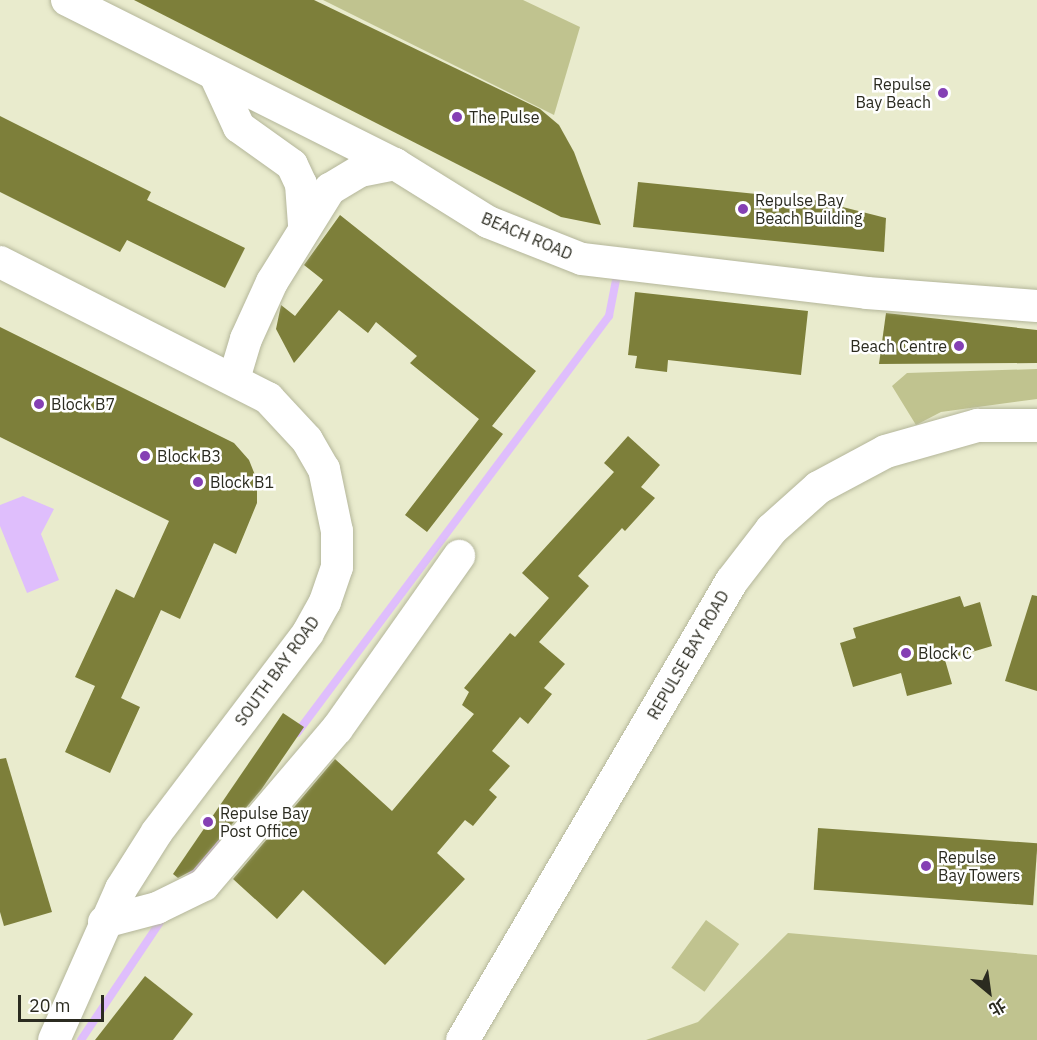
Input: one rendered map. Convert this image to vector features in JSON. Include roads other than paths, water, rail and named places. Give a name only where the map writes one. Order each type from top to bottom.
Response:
[{"type":"main road","name":"REPULSE BAY ROAD","points":[[462,1040],[731,580],[771,529],[818,487],[885,451],[977,425],[1037,425]]},
{"type":"street","name":"BEACH ROAD","points":[[67,0],[216,77],[395,164],[488,222],[582,259],[867,293],[1037,306]]},
{"type":"street","points":[[216,77],[239,127],[292,165],[301,184],[304,225]]},
{"type":"street","points":[[234,379],[257,311],[304,225],[330,189],[345,178],[371,167],[395,164]]},
{"type":"street","name":"SOUTH BAY ROAD","points":[[0,262],[234,379],[268,399],[290,418],[324,469],[334,505],[337,567],[325,602],[308,633],[157,832],[117,919],[54,1040]]},
{"type":"street","points":[[117,919],[181,899],[204,885],[337,729],[459,556]]},
{"type":"waterway","points":[[297,733],[609,316],[617,275]]},
{"type":"waterway","points":[[188,880],[216,842]]},
{"type":"waterway","points":[[81,1040],[164,916]]},
{"type":"place","name":"Repulse Bay Beach","points":[[943,93]]},
{"type":"place","name":"The Pulse","points":[[457,117]]},
{"type":"place","name":"Repulse Bay Beach Building","points":[[743,209]]},
{"type":"place","name":"Beach Centre","points":[[959,346]]},
{"type":"place","name":"Block B7","points":[[39,404]]},
{"type":"place","name":"Block B3","points":[[145,456]]},
{"type":"place","name":"Block B1","points":[[198,482]]},
{"type":"place","name":"Block C","points":[[906,653]]},
{"type":"place","name":"Repulse Bay Post Office","points":[[208,822]]},
{"type":"place","name":"Repulse Bay Towers","points":[[926,866]]}]
